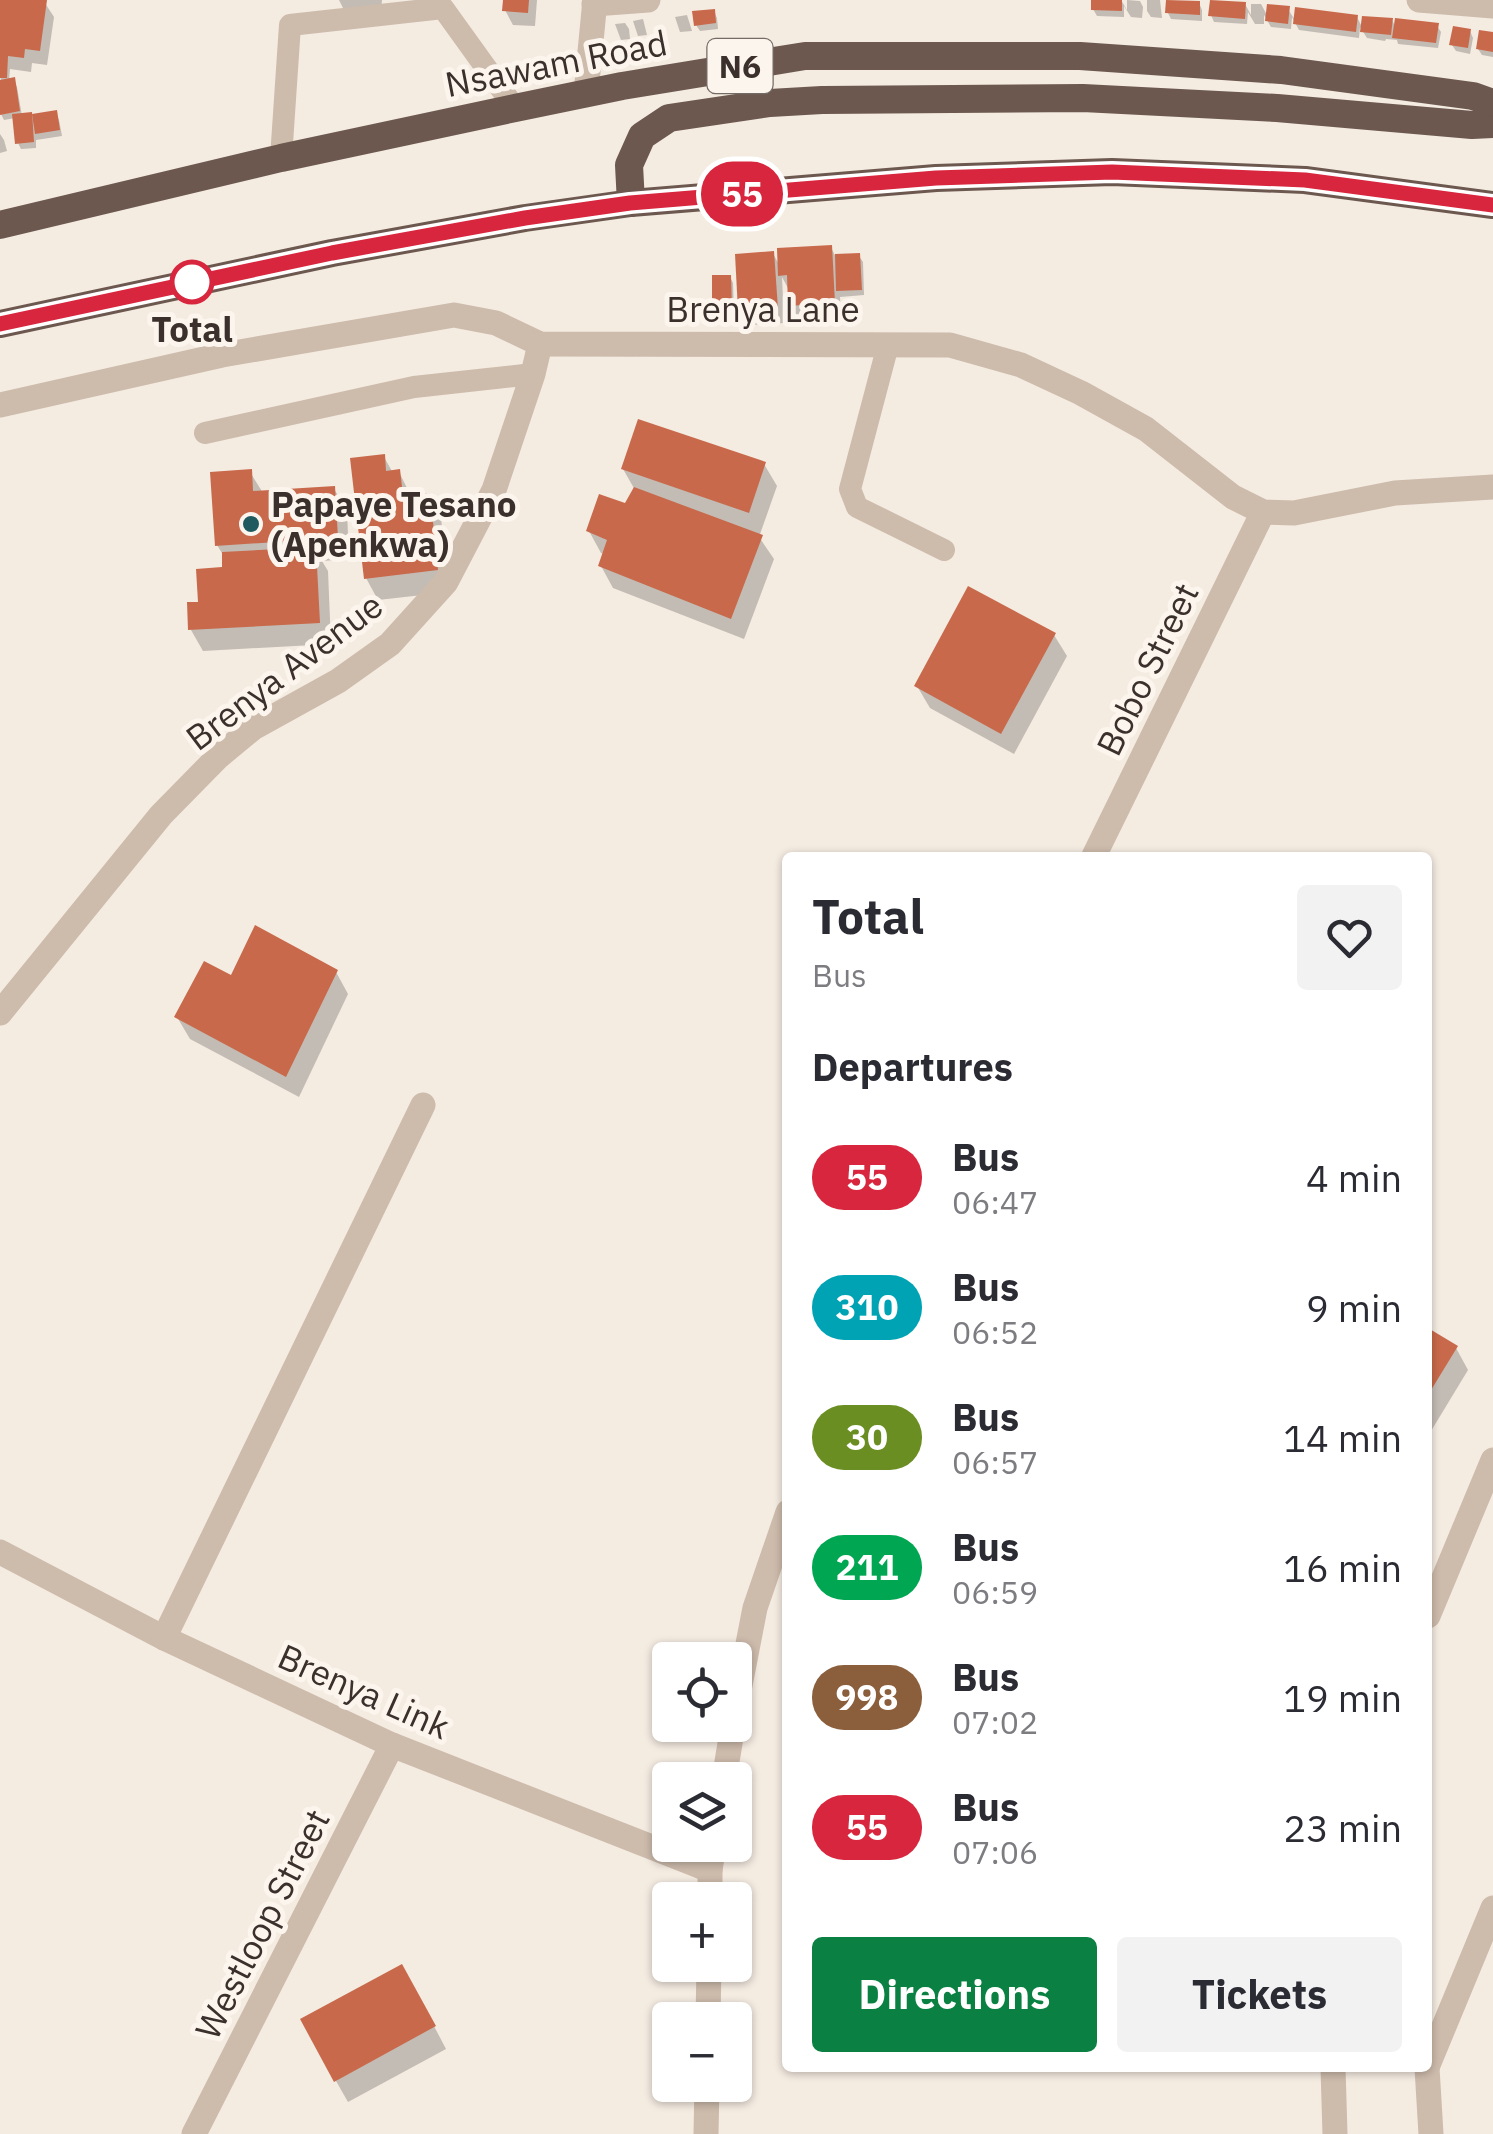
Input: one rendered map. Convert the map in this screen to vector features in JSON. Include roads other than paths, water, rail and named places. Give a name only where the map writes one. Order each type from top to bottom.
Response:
[{"type":"highway","name":"Nsawam Road","points":[[0,225],[281,158],[586,93],[805,56],[1080,56],[1281,70],[1474,96],[1493,104]]},
{"type":"highway","points":[[630,203],[629,165],[642,136],[669,118],[770,103],[1082,98],[1493,124]]},
{"type":"highway","points":[[0,324],[332,253],[525,218],[630,203],[936,178],[1112,172],[1305,180],[1493,206]]},
{"type":"street","points":[[586,93],[594,2],[648,0]]},
{"type":"street","points":[[1419,0],[1493,6]]},
{"type":"street","name":"Brenya Lane","points":[[0,405],[222,356],[454,315],[496,322],[540,344],[950,345],[1021,365],[1081,393],[1146,429],[1233,497],[1263,512]]},
{"type":"street","name":"Brenya Avenue","points":[[0,1013],[161,815],[218,757],[252,728],[338,681],[390,644],[446,582],[494,490],[540,344]]},
{"type":"street","points":[[1263,512],[1294,513],[1395,493],[1493,487]]},
{"type":"street","name":"Bobo Street","points":[[1096,852],[1263,512]]},
{"type":"street","points":[[164,1638],[424,1105]]},
{"type":"street","points":[[1432,1606],[1493,1460]]},
{"type":"street","points":[[748,1642],[755,1608],[782,1529]]},
{"type":"street","name":"Brenya Link","points":[[0,1552],[164,1638],[392,1745],[652,1837]]},
{"type":"street","name":"Westloop Street","points":[[194,2134],[392,1745]]},
{"type":"street","points":[[1432,2054],[1493,1908]]},
{"type":"street","points":[[1334,2072],[1334,2134]]},
{"type":"street","points":[[1427,2072],[1430,2134]]},
{"type":"street","points":[[706,2134],[707,2102]]},
{"type":"lane","points":[[281,158],[290,24],[296,0]]},
{"type":"lane","points":[[290,24],[442,4],[515,108]]},
{"type":"lane","points":[[888,345],[850,489],[857,507],[944,550]]},
{"type":"lane","points":[[205,432],[414,387],[532,374]]},
{"type":"place","name":"Total","points":[[192,282]]},
{"type":"place","name":"Papaye Tesano (Apenkwa)","points":[[251,524]]}]
